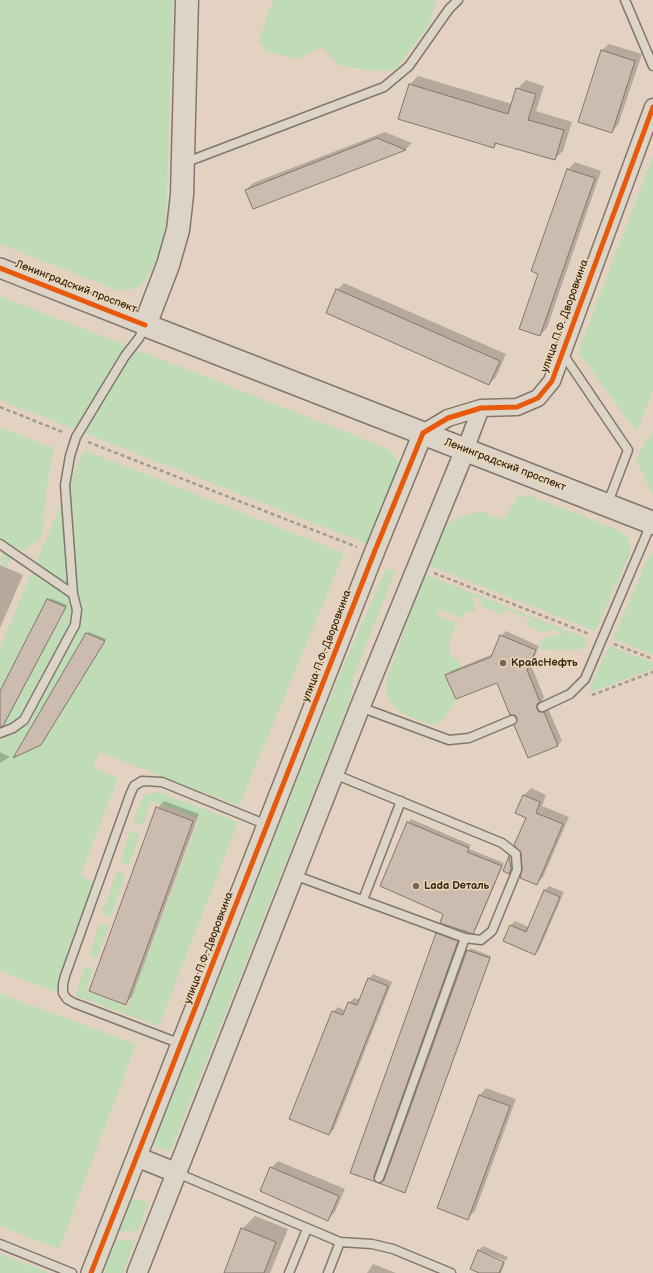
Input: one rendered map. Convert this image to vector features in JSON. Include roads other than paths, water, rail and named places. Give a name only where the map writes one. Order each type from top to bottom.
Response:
[{"type":"main road","points":[[145,325],[168,265],[178,230],[183,164],[187,0]]},
{"type":"main road","name":"Ленинградский проспект","points":[[145,325],[652,523]]},
{"type":"street","name":"улица П.Ф. Дворовкина","points":[[92,1273],[422,433],[448,418],[481,408],[517,407],[538,398],[552,380],[653,108]]},
{"type":"street","name":"Ленинградский проспект","points":[[0,268],[145,325]]},
{"type":"street","points":[[137,1273],[360,707],[481,408]]},
{"type":"street","points":[[137,1157],[176,1173]]},
{"type":"lane","points":[[183,164],[384,88],[409,66],[449,9],[458,0]]},
{"type":"lane","points":[[625,0],[653,66]]},
{"type":"lane","points":[[0,734],[13,728],[24,720],[75,625],[77,610],[73,594],[65,485],[70,456],[76,437],[125,356],[140,338],[145,325]]},
{"type":"lane","points":[[562,354],[628,450],[607,505]]},
{"type":"lane","points":[[542,707],[570,694],[585,679],[652,523]]},
{"type":"lane","points":[[0,544],[73,594]]},
{"type":"lane","points":[[360,707],[449,740],[469,738],[512,720]]},
{"type":"lane","points":[[294,875],[465,938],[481,940],[492,931],[517,870],[516,854],[502,843],[334,774]]},
{"type":"lane","points":[[182,1045],[67,1000],[64,993],[63,984],[65,976],[130,795],[134,786],[142,781],[162,782],[267,825]]},
{"type":"lane","points":[[362,900],[401,801]]},
{"type":"lane","points":[[379,1178],[465,938]]},
{"type":"lane","points":[[176,1173],[340,1242],[372,1244],[393,1250],[451,1273]]},
{"type":"lane","points":[[289,1273],[307,1229]]},
{"type":"lane","points":[[328,1273],[340,1242]]},
{"type":"lane","points":[[0,1244],[72,1273]]},
{"type":"place","name":"КрайсНефть","points":[[503,663]]},
{"type":"place","name":"Lada Dеталь","points":[[416,886]]}]
